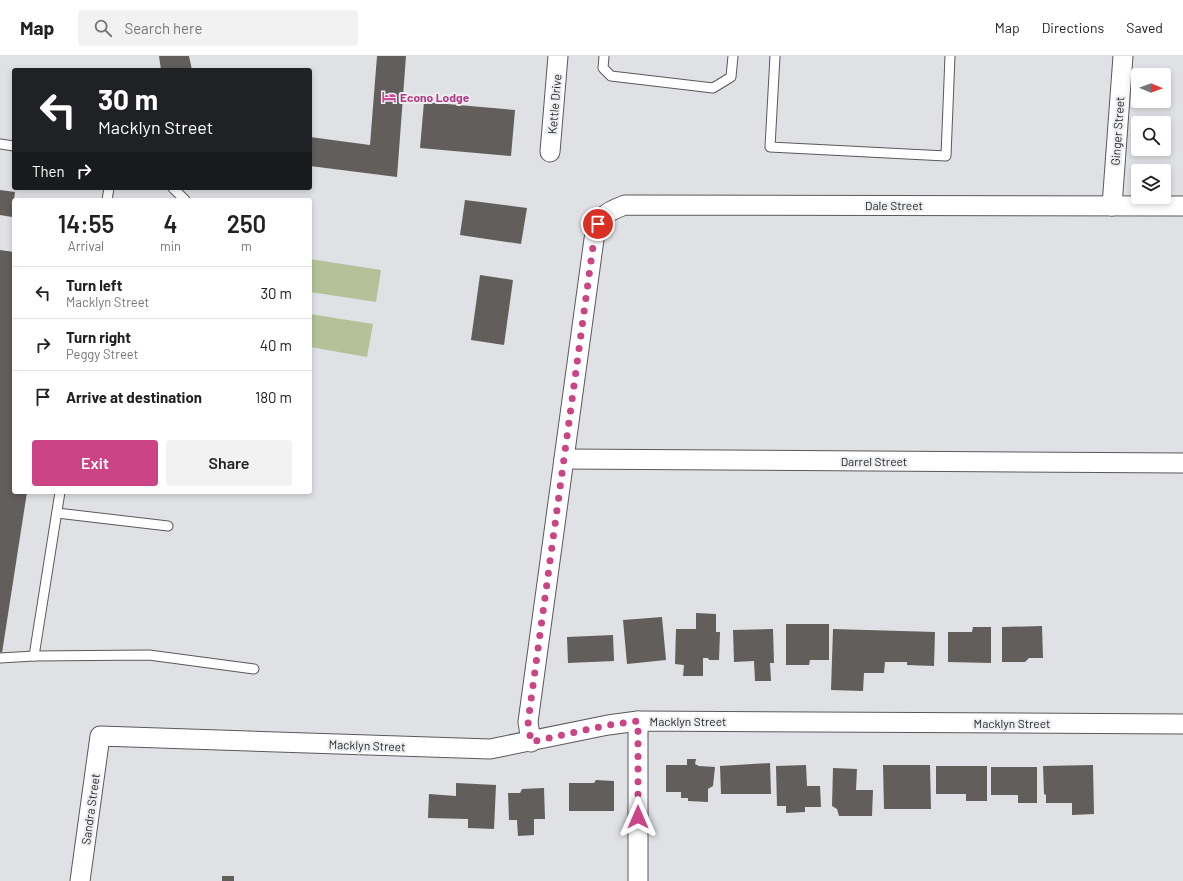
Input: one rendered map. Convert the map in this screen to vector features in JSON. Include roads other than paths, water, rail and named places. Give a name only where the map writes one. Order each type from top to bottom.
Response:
[{"type":"street","name":"Kettle Drive","points":[[550,152],[558,56]]},
{"type":"street","name":"Ginger Street","points":[[1112,206],[1123,56]]},
{"type":"street","name":"Dale Street","points":[[564,459],[594,239],[598,224],[607,212],[625,205],[1183,206]]},
{"type":"street","name":"Darrel Street","points":[[564,459],[1183,462]]},
{"type":"street","points":[[531,742],[528,722],[564,459]]},
{"type":"street","points":[[638,721],[638,881]]},
{"type":"street","name":"Macklyn Street","points":[[100,736],[490,749],[531,742],[608,725],[638,721],[1183,724]]},
{"type":"street","name":"Sandra Street","points":[[80,881],[100,736]]},
{"type":"lane","points":[[604,56],[603,68],[611,76],[714,88],[731,77],[732,56]]},
{"type":"lane","points":[[775,56],[770,147],[946,156],[950,56]]},
{"type":"lane","points":[[0,144],[12,146]]},
{"type":"lane","points":[[174,190],[183,198]]},
{"type":"lane","points":[[34,656],[60,494]]},
{"type":"lane","points":[[57,513],[168,526]]},
{"type":"lane","points":[[0,658],[34,656],[149,655],[254,669]]},
{"type":"place","name":"Econo Lodge","points":[[389,97]]}]
